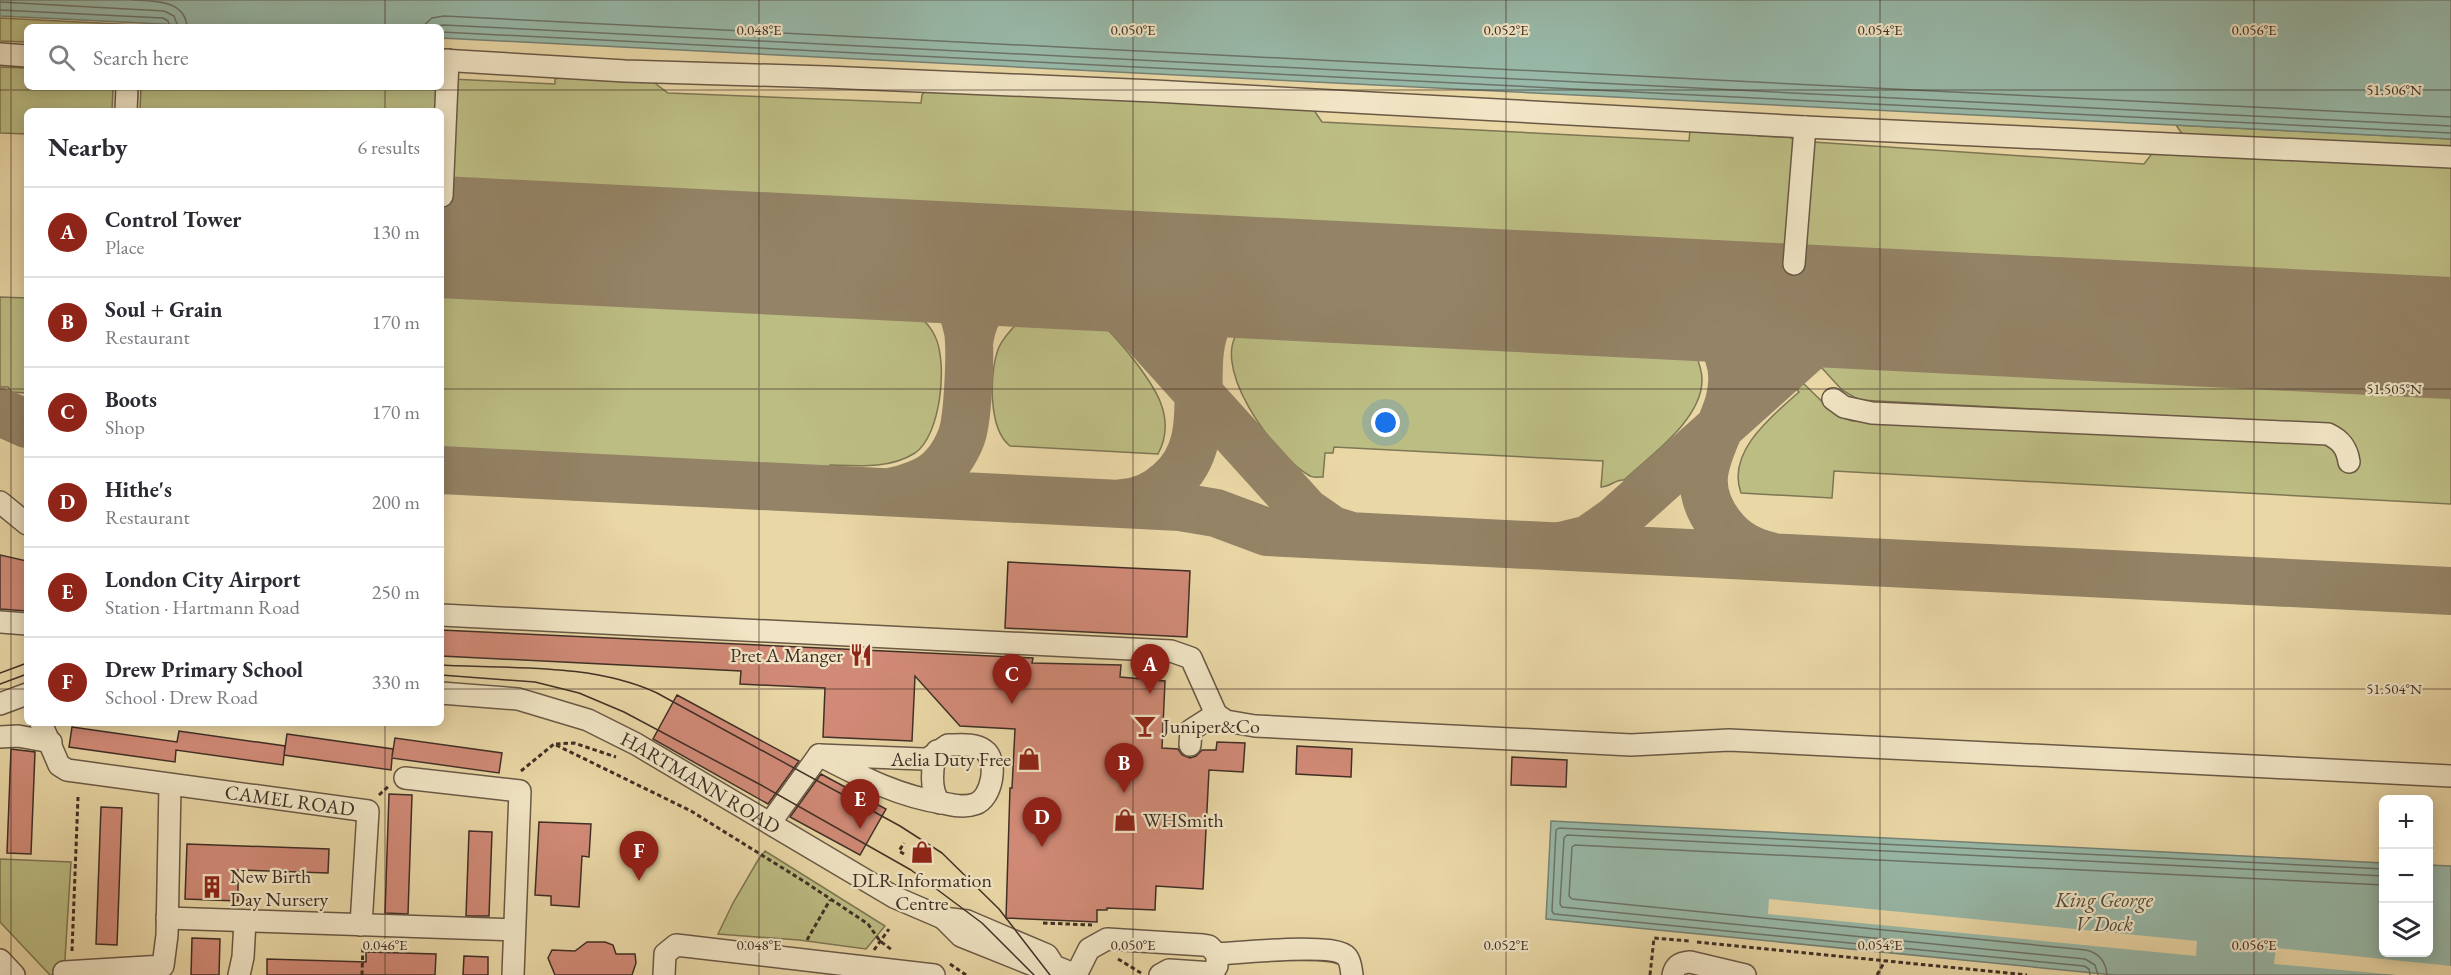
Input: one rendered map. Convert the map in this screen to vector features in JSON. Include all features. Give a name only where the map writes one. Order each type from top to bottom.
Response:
[{"type":"street","points":[[0,54],[24,56]]},
{"type":"street","points":[[444,108],[445,60],[626,71],[1154,91],[1805,127],[2451,158]]},
{"type":"street","points":[[126,108],[127,90]]},
{"type":"street","points":[[1794,264],[1805,127]]},
{"type":"street","points":[[1833,399],[1844,407],[1872,413],[2321,433],[2341,441],[2348,454],[2349,462]]},
{"type":"street","points":[[0,502],[24,522]]},
{"type":"street","points":[[444,615],[1171,651],[1191,658],[1216,714],[1226,722],[1241,725],[1631,745],[1729,740],[2451,776]]},
{"type":"street","points":[[0,622],[24,624]]},
{"type":"street","name":"HARTMANN ROAD","points":[[444,693],[518,699],[588,720],[627,739],[894,897],[943,918],[967,921],[1047,955],[1054,966],[1076,975]]},
{"type":"street","points":[[0,704],[24,695]]},
{"type":"street","points":[[1190,745],[1191,730],[1216,714]]},
{"type":"street","name":"CAMEL ROAD","points":[[43,726],[59,765],[67,770],[170,786],[368,811],[363,925]]},
{"type":"street","points":[[17,732],[51,742]]},
{"type":"street","points":[[948,745],[976,746],[986,751],[992,761],[990,788],[986,798],[969,806],[940,803],[878,786],[819,755],[917,759],[929,758],[948,745]]},
{"type":"street","points":[[937,751],[933,786],[940,803]]},
{"type":"street","points":[[770,823],[819,755]]},
{"type":"street","points":[[405,778],[519,791],[513,975]]},
{"type":"street","points":[[68,972],[163,966],[167,918],[170,786]]},
{"type":"street","points":[[167,918],[514,930]]},
{"type":"street","points":[[239,975],[243,957],[245,921]]},
{"type":"street","points":[[1076,975],[1089,949],[1107,939],[1203,945],[1209,946],[1217,954],[1217,966],[1214,973],[1169,970],[1160,975]]},
{"type":"street","points":[[664,975],[665,954],[676,945],[807,965],[934,975]]},
{"type":"street","points":[[1217,954],[1323,948],[1341,952],[1347,957],[1352,975]]},
{"type":"street","points":[[0,960],[14,975]]},
{"type":"street","points":[[1672,975],[1674,968],[1681,963],[1690,962],[1729,974]]},
{"type":"path","points":[[519,791],[520,772],[554,744],[574,743],[620,759]]},
{"type":"path","points":[[554,744],[691,811],[868,924],[880,941],[889,929]]},
{"type":"path","points":[[368,811],[385,788],[405,778]]},
{"type":"path","points":[[68,972],[78,797]]},
{"type":"path","points":[[904,854],[898,851],[903,843],[909,846]]},
{"type":"path","points":[[807,965],[802,948],[830,900]]},
{"type":"path","points":[[1043,923],[1092,925],[1096,931]]},
{"type":"path","points":[[362,975],[363,925]]},
{"type":"path","points":[[1650,975],[1654,938],[2027,975]]},
{"type":"path","points":[[1110,954],[1143,975]]},
{"type":"path","points":[[1877,975],[1885,961]]},
{"type":"green space","points":[[0,18],[119,24],[24,24],[24,42],[0,41]]},
{"type":"green space","points":[[0,67],[24,68],[24,90],[113,90],[112,108],[24,108],[24,134],[0,133]]},
{"type":"green space","points":[[580,74],[648,78],[668,93],[921,103],[925,91],[1311,106],[1322,122],[1689,141],[1690,130],[1757,130],[1759,136],[1789,137],[1797,141],[1791,256],[446,189],[451,79],[555,84],[555,79]]},
{"type":"green space","points":[[141,90],[441,90],[441,108],[140,108]]},
{"type":"green space","points":[[2176,125],[2451,139],[2451,151],[2185,138]]},
{"type":"green space","points":[[1813,142],[2144,164],[2154,151],[2451,164],[2451,289],[1799,256]]},
{"type":"green space","points":[[444,286],[901,308],[912,312],[929,326],[939,348],[940,398],[931,431],[924,444],[915,453],[895,462],[874,465],[830,465],[829,470],[444,450]]},
{"type":"green space","points":[[0,297],[24,298],[24,393],[12,392],[8,387],[0,387]]},
{"type":"green space","points":[[1026,314],[1090,317],[1100,322],[1109,331],[1147,378],[1160,401],[1165,427],[1158,454],[1010,446],[1003,438],[994,414],[993,370],[999,347],[1008,333]]},
{"type":"green space","points":[[1244,326],[1693,347],[1702,379],[1700,394],[1694,408],[1674,435],[1624,480],[1604,487],[1601,487],[1603,461],[1334,447],[1333,453],[1325,453],[1323,477],[1314,477],[1296,466],[1279,450],[1248,407],[1237,383],[1232,361],[1233,341]]},
{"type":"green space","points":[[1835,354],[2451,386],[2451,504],[1834,471],[1832,498],[1741,493],[1738,478],[1740,463],[1746,449],[1754,436],[1776,412],[1799,392],[1797,390],[1803,383],[1836,415],[1852,421],[2319,442],[2357,452],[2352,441],[2344,432],[2322,424],[1859,400],[1842,390],[1821,367]]},
{"type":"green space","points":[[765,851],[885,926],[866,949],[799,940],[718,934],[733,903]]},
{"type":"green space","points":[[0,859],[71,862],[64,975],[50,975],[0,922]]},
{"type":"water","points":[[0,0],[2451,0],[2451,139],[444,38],[444,24],[161,24],[0,16]]},
{"type":"water","name":"King George V Dock","points":[[1551,821],[2379,863],[2379,957],[2433,957],[2433,865],[2451,866],[2451,975],[2114,975],[1546,919]]},
{"type":"pier","points":[[1769,899],[2197,941],[2196,956],[1768,914]]},
{"type":"pier","points":[[2276,948],[2451,966],[2451,975],[2397,975],[2274,964]]},
{"type":"building","points":[[0,555],[24,560],[24,611],[0,609]]},
{"type":"building","points":[[1008,562],[1190,571],[1187,637],[1005,628]]},
{"type":"building","points":[[444,630],[1033,658],[1032,663],[1121,665],[1120,677],[1165,681],[1162,748],[1178,749],[1182,755],[1190,758],[1202,750],[1216,750],[1217,742],[1245,743],[1243,772],[1209,770],[1203,889],[1156,886],[1155,910],[1107,908],[1107,910],[1097,910],[1097,922],[1006,918],[1010,788],[1012,788],[1015,729],[960,726],[915,676],[912,741],[823,737],[825,688],[740,684],[741,671],[444,656]]},
{"type":"building","points":[[677,695],[799,761],[768,804],[653,739]]},
{"type":"building","points":[[72,727],[177,742],[179,731],[285,746],[283,765],[176,750],[175,762],[69,747]]},
{"type":"building","points":[[287,734],[393,749],[392,757],[395,738],[502,753],[499,773],[392,758],[391,770],[284,755]]},
{"type":"building","points":[[1297,746],[1352,749],[1351,777],[1296,774]]},
{"type":"building","points":[[11,749],[35,752],[31,854],[7,853]]},
{"type":"building","points":[[1512,757],[1567,760],[1566,787],[1511,785]]},
{"type":"building","points":[[821,774],[886,809],[860,855],[790,817]]},
{"type":"building","points":[[389,794],[412,795],[408,914],[385,913]]},
{"type":"building","points":[[101,807],[122,808],[117,945],[96,944]]},
{"type":"building","points":[[539,822],[591,824],[589,857],[582,856],[579,907],[551,905],[551,896],[535,895]]},
{"type":"building","points":[[469,831],[492,832],[489,916],[466,916]]},
{"type":"building","points":[[187,844],[329,849],[328,873],[238,870],[238,901],[185,899]]},
{"type":"building","points":[[192,938],[220,939],[219,975],[191,975]]},
{"type":"building","points":[[587,942],[605,942],[613,945],[616,954],[635,954],[636,963],[632,975],[555,975],[548,958],[552,950],[575,951]]},
{"type":"building","points":[[366,952],[436,954],[435,975],[267,975],[267,959],[366,962]]},
{"type":"building","points":[[464,956],[488,957],[488,975],[463,975]]},
{"type":"taxiway","points":[[890,492],[925,480],[938,472],[950,459],[963,432],[969,379],[968,331],[956,298],[938,279],[898,260]]},
{"type":"taxiway","points":[[969,343],[978,312],[995,291],[1018,277],[1048,268]]},
{"type":"taxiway","points":[[1064,269],[1106,291],[1306,512],[1332,530],[1348,535]]},
{"type":"taxiway","points":[[1123,503],[1142,499],[1159,491],[1169,483],[1189,458],[1197,429],[1202,338],[1214,313],[1238,292],[1281,279]]},
{"type":"taxiway","points":[[1658,299],[1675,305],[1706,323],[1726,349],[1731,365],[1732,382],[1729,402],[1706,463],[1705,493],[1710,509],[1731,537],[1749,549],[1770,556]]},
{"type":"taxiway","points":[[1565,545],[1589,539],[1616,520],[1833,326],[1858,315],[1886,310]]},
{"type":"taxiway","points":[[0,412],[24,423]]},
{"type":"taxiway","points":[[444,470],[1180,507],[1216,513],[1267,532],[2451,591]]},
{"type":"runway","points":[[444,237],[2451,338]]},
{"type":"tram line","points":[[0,673],[24,664]]},
{"type":"tram line","points":[[444,665],[579,672],[632,683],[657,693],[900,826],[942,853],[999,909],[1050,975]]},
{"type":"tram line","points":[[0,684],[24,675]]},
{"type":"tram line","points":[[444,675],[535,682],[579,693],[624,712],[761,785],[911,870],[982,923],[1034,975]]},
{"type":"place","name":"Pret A Manger","points":[[861,655]]},
{"type":"place","name":"Control Tower","points":[[1150,694]]},
{"type":"place","name":"Boots","points":[[1012,704]]},
{"type":"place","name":"Juniper&Co","points":[[1145,726]]},
{"type":"place","name":"Aelia Duty Free","points":[[1029,759]]},
{"type":"place","name":"Soul + Grain","points":[[1124,793]]},
{"type":"place","name":"WHSmith","points":[[1125,820]]},
{"type":"place","name":"London City Airport","points":[[860,829]]},
{"type":"place","name":"Hithe's","points":[[1042,847]]},
{"type":"place","name":"DLR Information Centre","points":[[922,852]]},
{"type":"place","name":"Drew Primary School","points":[[639,881]]},
{"type":"place","name":"New Birth Day Nursery","points":[[212,887]]}]
